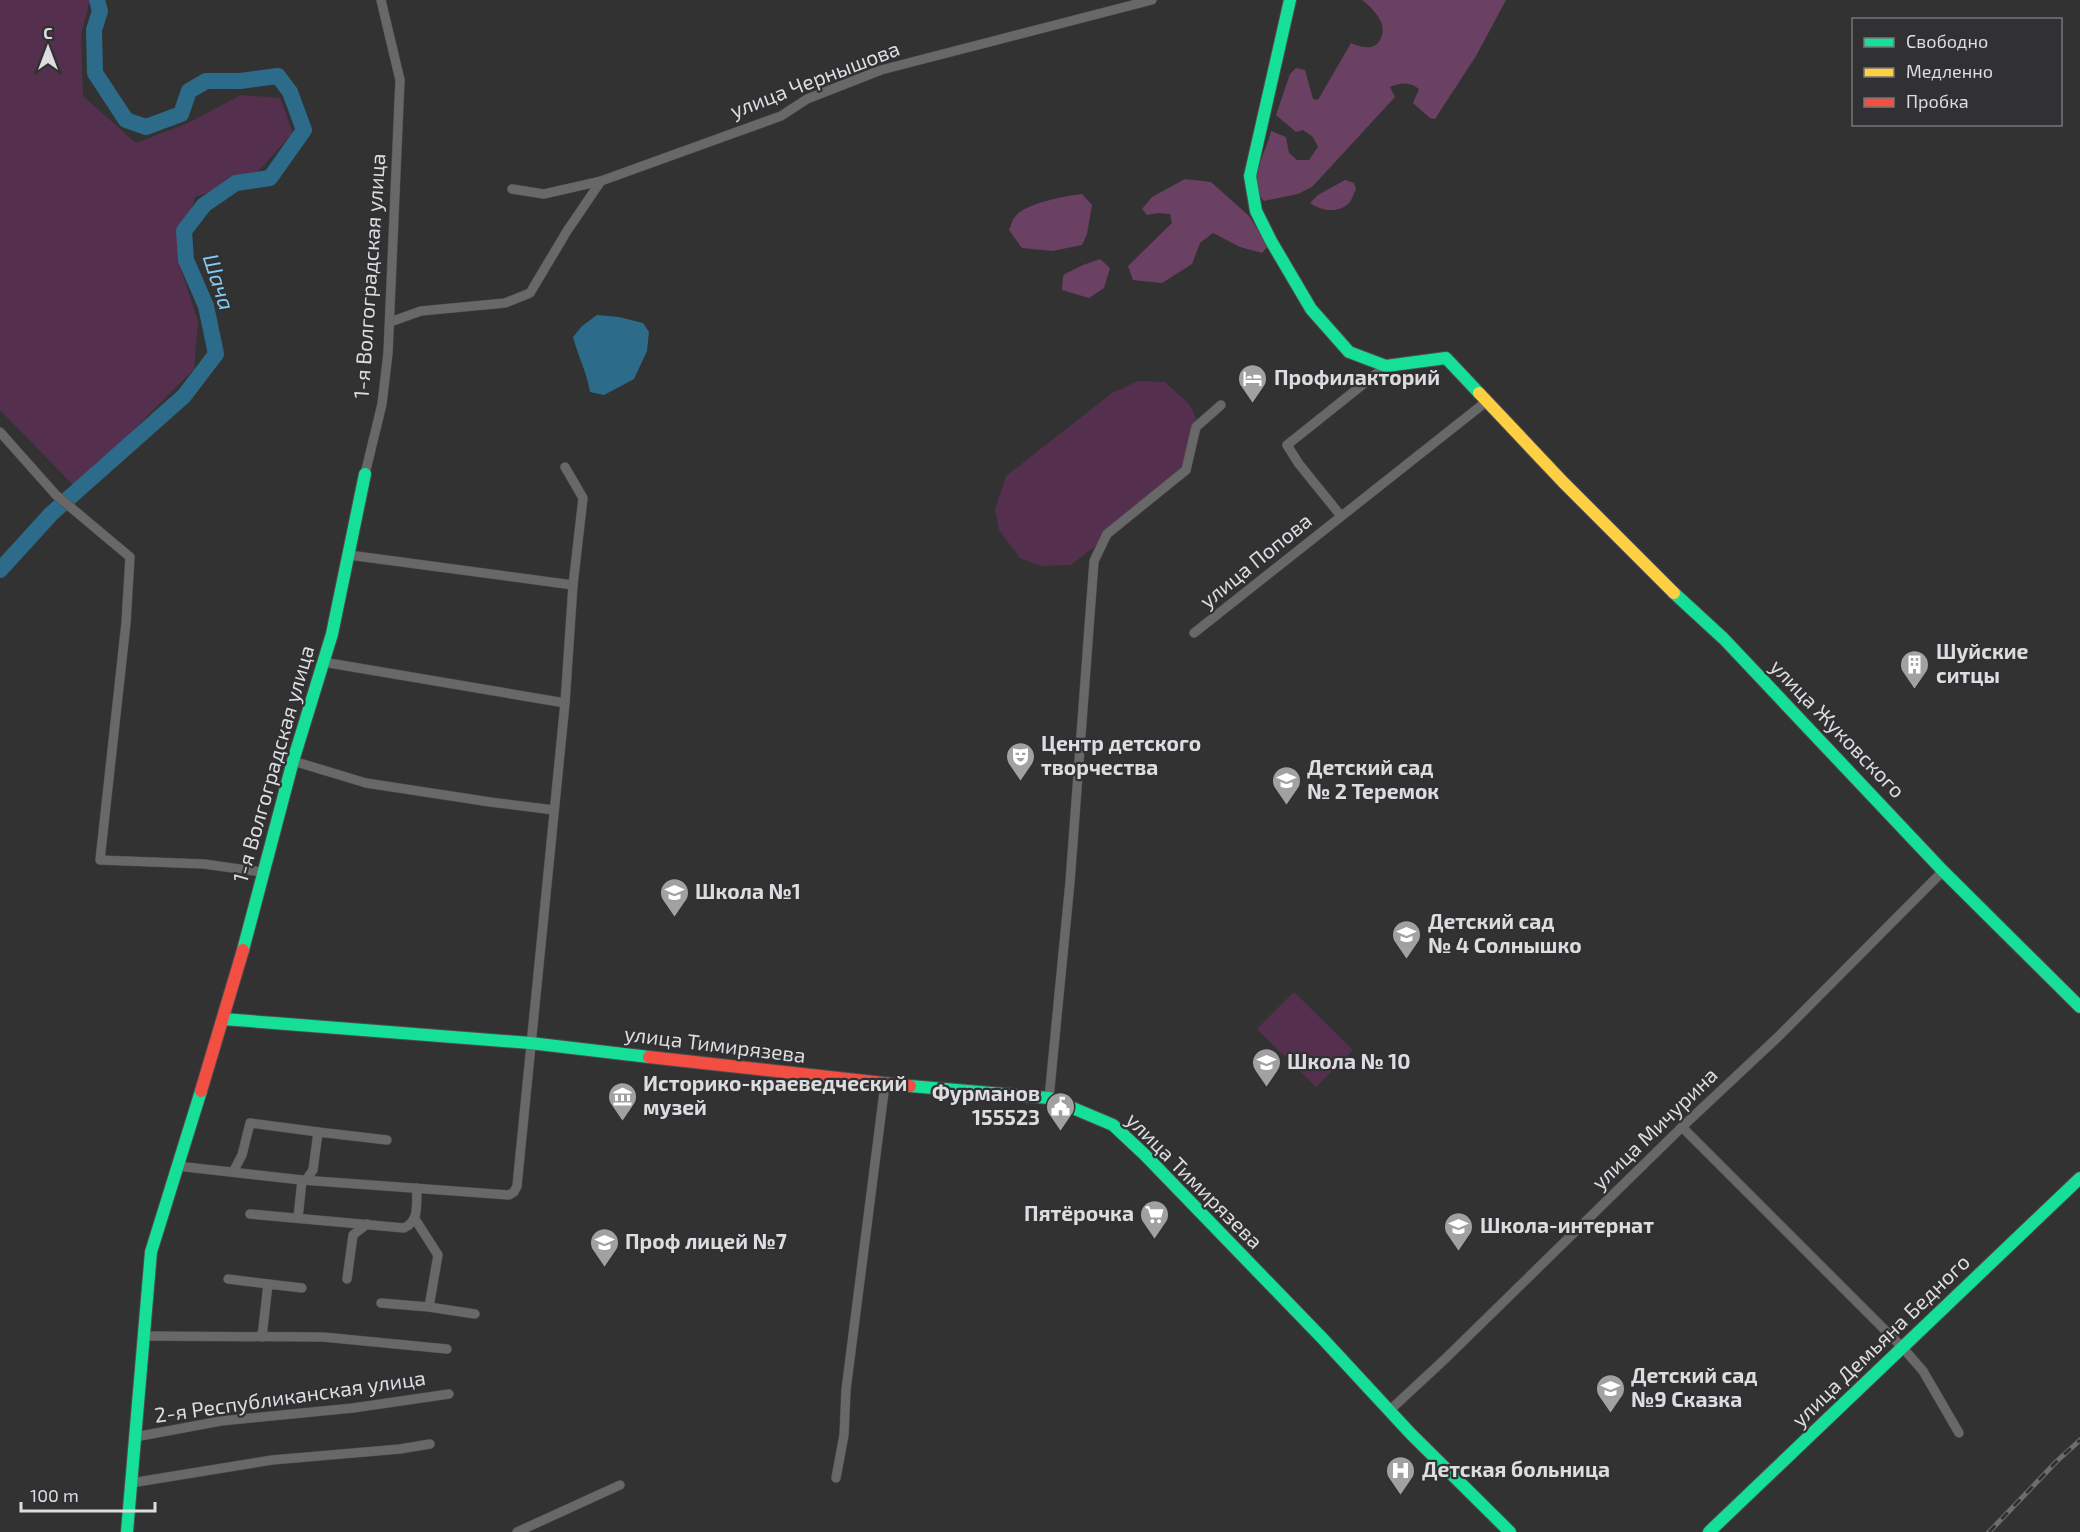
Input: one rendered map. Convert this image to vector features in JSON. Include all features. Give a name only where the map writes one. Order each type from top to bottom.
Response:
[{"type":"street","name":"1-я Волгоградская улица","points":[[127,1532],[152,1252],[237,973],[293,761],[332,634],[382,404],[390,322],[400,80],[381,0]]},
{"type":"street","name":"улица Чернышова","points":[[512,189],[544,195],[601,181],[781,116],[807,99],[881,70],[1152,0]]},
{"type":"street","points":[[1290,0],[1250,176],[1256,210],[1311,309],[1349,352],[1386,366]]},
{"type":"street","points":[[390,322],[420,311],[505,303],[530,293],[567,231],[601,181]]},
{"type":"street","name":"улица Жуковского","points":[[1386,366],[1446,358],[1563,482],[1677,596],[1724,639],[1944,871],[2080,1007]]},
{"type":"street","name":"улица Попова","points":[[1341,516],[1299,464],[1287,445],[1386,366]]},
{"type":"street","name":"улица Попова","points":[[1194,633],[1487,401]]},
{"type":"street","points":[[1049,1098],[1070,882],[1094,561],[1107,534],[1186,470],[1196,427],[1221,405]]},
{"type":"street","points":[[0,432],[56,495],[130,557],[126,623],[100,860],[204,864],[262,872]]},
{"type":"street","points":[[177,1166],[304,1180],[508,1195],[514,1192],[517,1186],[583,498],[565,467]]},
{"type":"street","points":[[349,555],[573,585]]},
{"type":"street","points":[[323,662],[565,703]]},
{"type":"street","points":[[293,761],[366,783],[554,810]]},
{"type":"street","name":"улица Мичурина","points":[[1389,1411],[1779,1036],[1944,871]]},
{"type":"street","name":"улица Тимирязева","points":[[223,1019],[530,1043],[885,1084],[1049,1098],[1113,1125],[1145,1155],[1389,1411],[1510,1532]]},
{"type":"street","points":[[836,1478],[844,1435],[846,1390],[885,1084]]},
{"type":"street","points":[[233,1172],[242,1155],[250,1123],[387,1140]]},
{"type":"street","points":[[1682,1127],[1903,1348],[1923,1371],[1959,1433]]},
{"type":"street","points":[[298,1218],[304,1180],[313,1170],[318,1132]]},
{"type":"street","name":"улица Демьяна Бедного","points":[[1709,1532],[2080,1178]]},
{"type":"street","points":[[417,1188],[416,1219],[438,1255],[429,1307]]},
{"type":"street","points":[[250,1214],[404,1228],[416,1219]]},
{"type":"street","points":[[347,1280],[353,1235],[367,1224]]},
{"type":"street","points":[[228,1279],[302,1288]]},
{"type":"street","points":[[262,1337],[268,1284]]},
{"type":"street","points":[[381,1303],[475,1314]]},
{"type":"street","points":[[143,1336],[323,1337],[447,1349]]},
{"type":"street","name":"2-я Республиканская улица","points":[[135,1437],[221,1421],[353,1408],[449,1394]]},
{"type":"street","points":[[131,1483],[272,1460],[400,1449],[430,1444]]},
{"type":"street","points":[[517,1532],[620,1485]]},
{"type":"shaded area","points":[[0,0],[90,0],[81,35],[83,96],[136,143],[186,124],[241,95],[280,98],[293,133],[251,179],[195,197],[177,257],[198,322],[194,369],[76,488],[0,410]]},
{"type":"shaded area","points":[[1362,0],[1506,0],[1476,56],[1435,119],[1430,118],[1413,103],[1419,89],[1405,84],[1390,87],[1395,97],[1312,187],[1298,194],[1264,201],[1259,193],[1257,175],[1271,131],[1286,137],[1289,153],[1297,160],[1309,160],[1318,147],[1313,137],[1303,130],[1296,132],[1276,115],[1290,74],[1296,68],[1305,70],[1313,99],[1318,100],[1351,43],[1369,47],[1380,40],[1383,32],[1381,22]]},
{"type":"shaded area","points":[[1185,179],[1211,182],[1249,216],[1268,246],[1262,253],[1240,247],[1213,233],[1200,243],[1192,264],[1162,283],[1133,280],[1128,266],[1172,223],[1170,214],[1147,215],[1142,209],[1152,197]]},
{"type":"shaded area","points":[[1345,180],[1354,183],[1356,189],[1346,206],[1330,210],[1310,203],[1318,195]]},
{"type":"shaded area","points":[[1082,194],[1092,205],[1087,234],[1082,245],[1052,251],[1022,248],[1009,230],[1015,217],[1027,208],[1046,201]]},
{"type":"shaded area","points":[[1100,259],[1110,268],[1104,288],[1089,298],[1062,290],[1065,274]]},
{"type":"shaded area","points":[[1138,381],[1165,382],[1189,404],[1201,428],[1190,472],[1071,565],[1040,566],[1020,558],[999,530],[995,509],[1006,476],[1112,393]]},
{"type":"shaded area","points":[[1294,992],[1353,1050],[1316,1087],[1257,1029]]},
{"type":"water","points":[[597,315],[643,323],[649,332],[647,351],[634,379],[604,395],[590,392],[573,337],[582,326]]},
{"type":"waterway","name":"Шача","points":[[0,570],[51,514],[184,396],[216,354],[206,306],[186,260],[184,231],[204,205],[236,183],[270,178],[304,130],[290,92],[278,76],[240,81],[206,81],[189,91],[181,114],[146,127],[126,120],[95,73],[94,30],[100,11],[97,0]]},
{"type":"railway","points":[[1989,1532],[2080,1440]]},
{"type":"traffic: fast","points":[[1290,0],[1250,176],[1256,211],[1311,309],[1349,352],[1386,366],[1446,358],[1479,393]]},
{"type":"traffic: fast","points":[[243,950],[293,761],[332,634],[365,474]]},
{"type":"traffic: fast","points":[[1674,593],[1724,639],[1943,871],[2080,1007]]},
{"type":"traffic: fast","points":[[223,1019],[530,1043],[649,1057]]},
{"type":"traffic: fast","points":[[910,1086],[1049,1098],[1113,1125],[1145,1155],[1323,1339],[1411,1434],[1510,1532]]},
{"type":"traffic: fast","points":[[127,1532],[151,1252],[201,1091]]},
{"type":"traffic: fast","points":[[1709,1532],[2080,1178]]},
{"type":"traffic: slow","points":[[1479,393],[1563,482],[1674,593]]},
{"type":"traffic: jam","points":[[201,1091],[243,950]]},
{"type":"traffic: jam","points":[[649,1057],[910,1086]]},
{"type":"place","name":"Профилакторий","points":[[1253,404]]},
{"type":"place","name":"Шуйские ситцы","points":[[1915,690]]},
{"type":"place","name":"Центр детского творчества","points":[[1020,782]]},
{"type":"place","name":"Детский сад № 2 Теремок","points":[[1286,806]]},
{"type":"place","name":"Школа №1","points":[[674,918]]},
{"type":"place","name":"Детский сад № 4 Солнышко","points":[[1407,960]]},
{"type":"place","name":"Школа № 10","points":[[1266,1088]]},
{"type":"place","name":"Историко-краеведческий музей","points":[[622,1122]]},
{"type":"place","name":"Фурманов 155523","points":[[1061,1132]]},
{"type":"place","name":"Пятёрочка","points":[[1155,1240]]},
{"type":"place","name":"Школа-интернат","points":[[1459,1252]]},
{"type":"place","name":"Проф лицей №7","points":[[604,1268]]},
{"type":"place","name":"Детский сад №9 Сказка","points":[[1610,1414]]},
{"type":"place","name":"Детская больница","points":[[1401,1496]]}]
